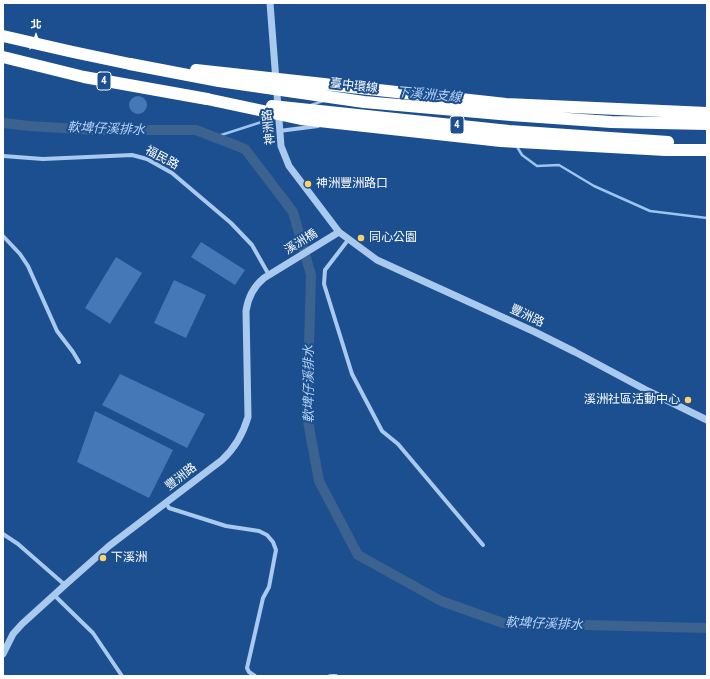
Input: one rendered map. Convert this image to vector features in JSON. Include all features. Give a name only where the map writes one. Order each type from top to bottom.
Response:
[{"type":"highway","name":"臺中環線","points":[[3,36],[72,52],[219,81],[364,102],[611,122],[707,124]]},
{"type":"highway","name":"4","points":[[3,57],[84,77],[207,98],[509,131],[671,142],[707,142]]},
{"type":"highway","points":[[130,64],[211,71],[506,104],[707,113]]},
{"type":"highway","points":[[207,98],[301,120],[501,141],[666,150],[707,150]]},
{"type":"street","name":"神洲路","points":[[270,3],[281,146],[289,166],[339,232]]},
{"type":"street","points":[[279,131],[315,126],[323,127]]},
{"type":"street","points":[[331,128],[524,143],[707,146]]},
{"type":"street","name":"福民路","points":[[3,156],[43,159],[132,155],[147,159],[172,173],[231,223],[252,245],[272,273]]},
{"type":"street","name":"溪洲橋","points":[[272,273],[339,232]]},
{"type":"street","name":"豐洲路","points":[[339,232],[377,260],[535,332],[707,420]]},
{"type":"street","points":[[3,236],[20,254],[28,266],[57,331],[79,362]]},
{"type":"street","points":[[348,240],[326,270],[324,284],[352,374],[382,432],[398,444],[483,545]]},
{"type":"street","name":"豐洲路","points":[[3,654],[17,629],[65,585],[109,546],[229,453],[235,446],[244,431],[248,417],[246,311],[252,292],[259,282],[272,273]]},
{"type":"street","points":[[166,503],[169,508],[226,526],[263,533],[273,542],[276,550],[269,587],[263,598],[248,662],[249,672],[255,676]]},
{"type":"street","points":[[3,534],[18,544],[65,585]]},
{"type":"street","points":[[54,595],[93,633],[122,676]]},
{"type":"street","points":[[330,676],[336,676]]},
{"type":"building","points":[[138,96],[144,99],[147,105],[144,111],[138,114],[132,111],[129,105],[132,99]]},
{"type":"building","points":[[201,242],[245,270],[235,285],[191,257]]},
{"type":"building","points":[[116,257],[142,273],[110,324],[85,308]]},
{"type":"building","points":[[174,280],[206,295],[186,338],[154,323]]},
{"type":"building","points":[[120,374],[205,414],[187,448],[102,405]]},
{"type":"building","points":[[95,411],[173,450],[149,498],[77,462]]},
{"type":"waterway","name":"下溪洲支線","points":[[311,105],[323,101]]},
{"type":"waterway","name":"下溪洲支線","points":[[215,137],[274,118]]},
{"type":"waterway","name":"軟埤仔溪排水","points":[[3,123],[95,130],[196,130],[245,149],[293,212],[311,275],[307,416],[319,481],[358,555],[441,601],[503,623],[707,628]]},
{"type":"waterway","name":"下溪洲支線","points":[[516,145],[522,155],[537,166],[559,165],[594,186],[650,211],[707,218]]},
{"type":"place","name":"神洲豐洲路口","points":[[308,184]]},
{"type":"place","name":"同心公園","points":[[361,238]]},
{"type":"place","name":"溪洲社區活動中心","points":[[688,400]]},
{"type":"place","name":"下溪洲","points":[[103,558]]}]
